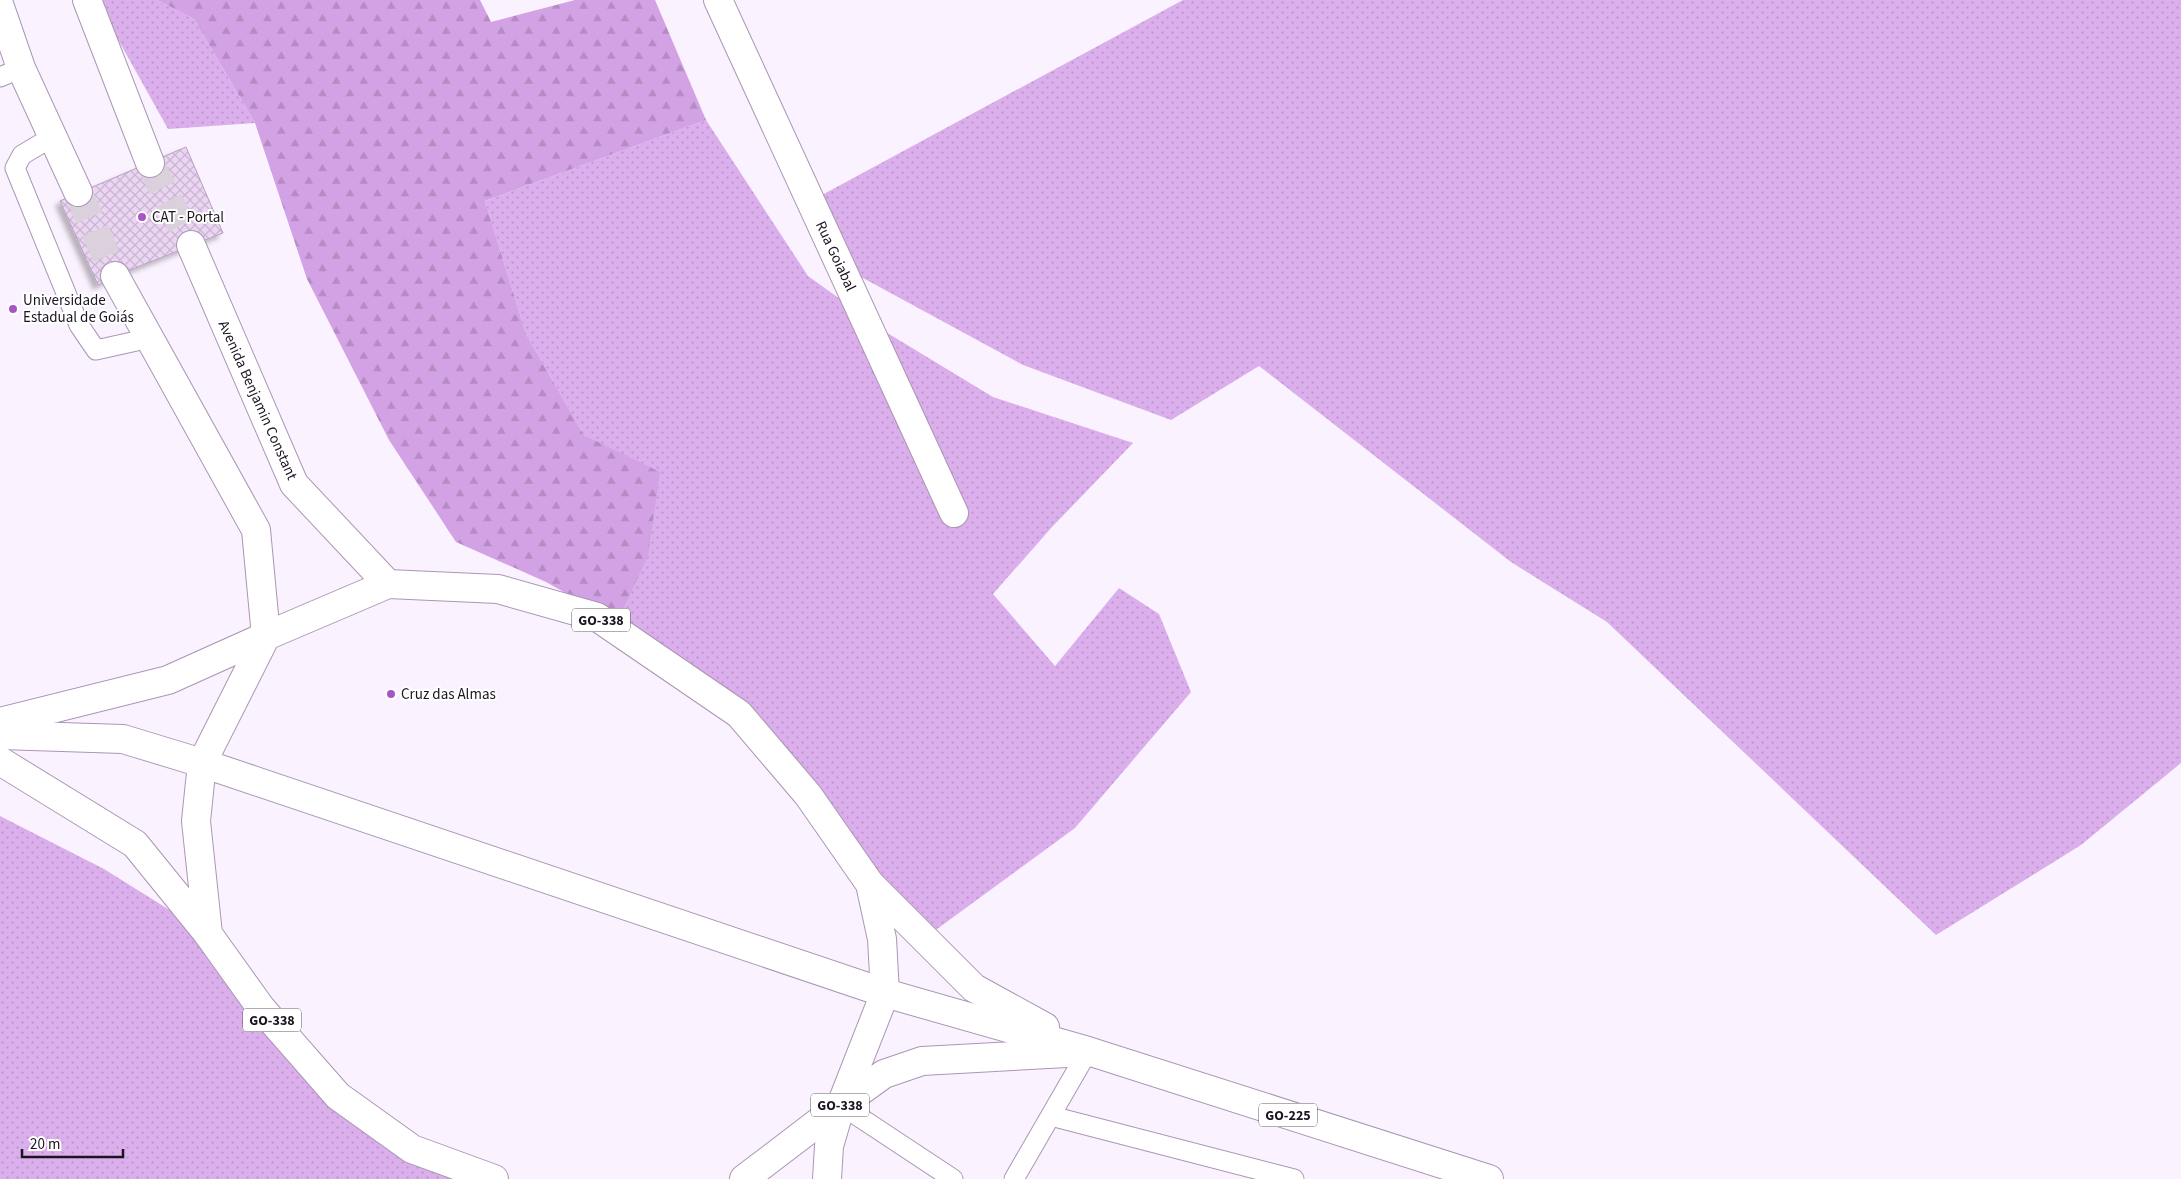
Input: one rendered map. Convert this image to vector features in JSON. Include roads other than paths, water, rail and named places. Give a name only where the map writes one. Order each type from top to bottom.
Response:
[{"type":"main road","points":[[87,0],[150,163]]},
{"type":"main road","name":"Rua Goiabal","points":[[718,0],[954,513]]},
{"type":"main road","points":[[2,19],[10,73],[52,137],[78,192]]},
{"type":"main road","name":"Avenida Benjamin Constant","points":[[191,244],[294,484],[388,584]]},
{"type":"main road","points":[[116,276],[256,530],[266,636]]},
{"type":"main road","name":"GO-338","points":[[0,722],[168,680],[388,584],[498,589],[597,617],[739,714],[808,796],[870,884],[882,939],[885,992],[840,1105],[829,1146],[827,1179]]},
{"type":"main road","name":"GO-338","points":[[208,934],[196,821],[202,763],[266,636]]},
{"type":"main road","points":[[0,735],[123,739],[202,763],[885,992],[1088,1051]]},
{"type":"main road","name":"GO-338","points":[[0,761],[136,844],[208,934],[261,1008],[338,1096],[412,1149],[494,1179]]},
{"type":"main road","name":"GO-225","points":[[870,884],[974,988],[1088,1051],[1488,1179]]},
{"type":"main road","name":"GO-225","points":[[840,1105],[884,1074],[922,1061],[1088,1051]]},
{"type":"main road","name":"GO-338","points":[[744,1179],[840,1105]]},
{"type":"lane","points":[[52,137],[22,155],[15,168],[79,325],[96,350],[150,338]]},
{"type":"lane","points":[[1014,1179],[1088,1051]]},
{"type":"lane","points":[[840,1105],[953,1179]]},
{"type":"lane","points":[[1051,1116],[1294,1179]]},
{"type":"tunnel","points":[[150,163],[191,245]]},
{"type":"tunnel","points":[[78,192],[115,276]]},
{"type":"place","name":"CAT - Portal","points":[[142,217]]},
{"type":"place","name":"Universidade Estadual de Goiás","points":[[13,309]]},
{"type":"place","name":"Cruz das Almas","points":[[391,694]]}]
